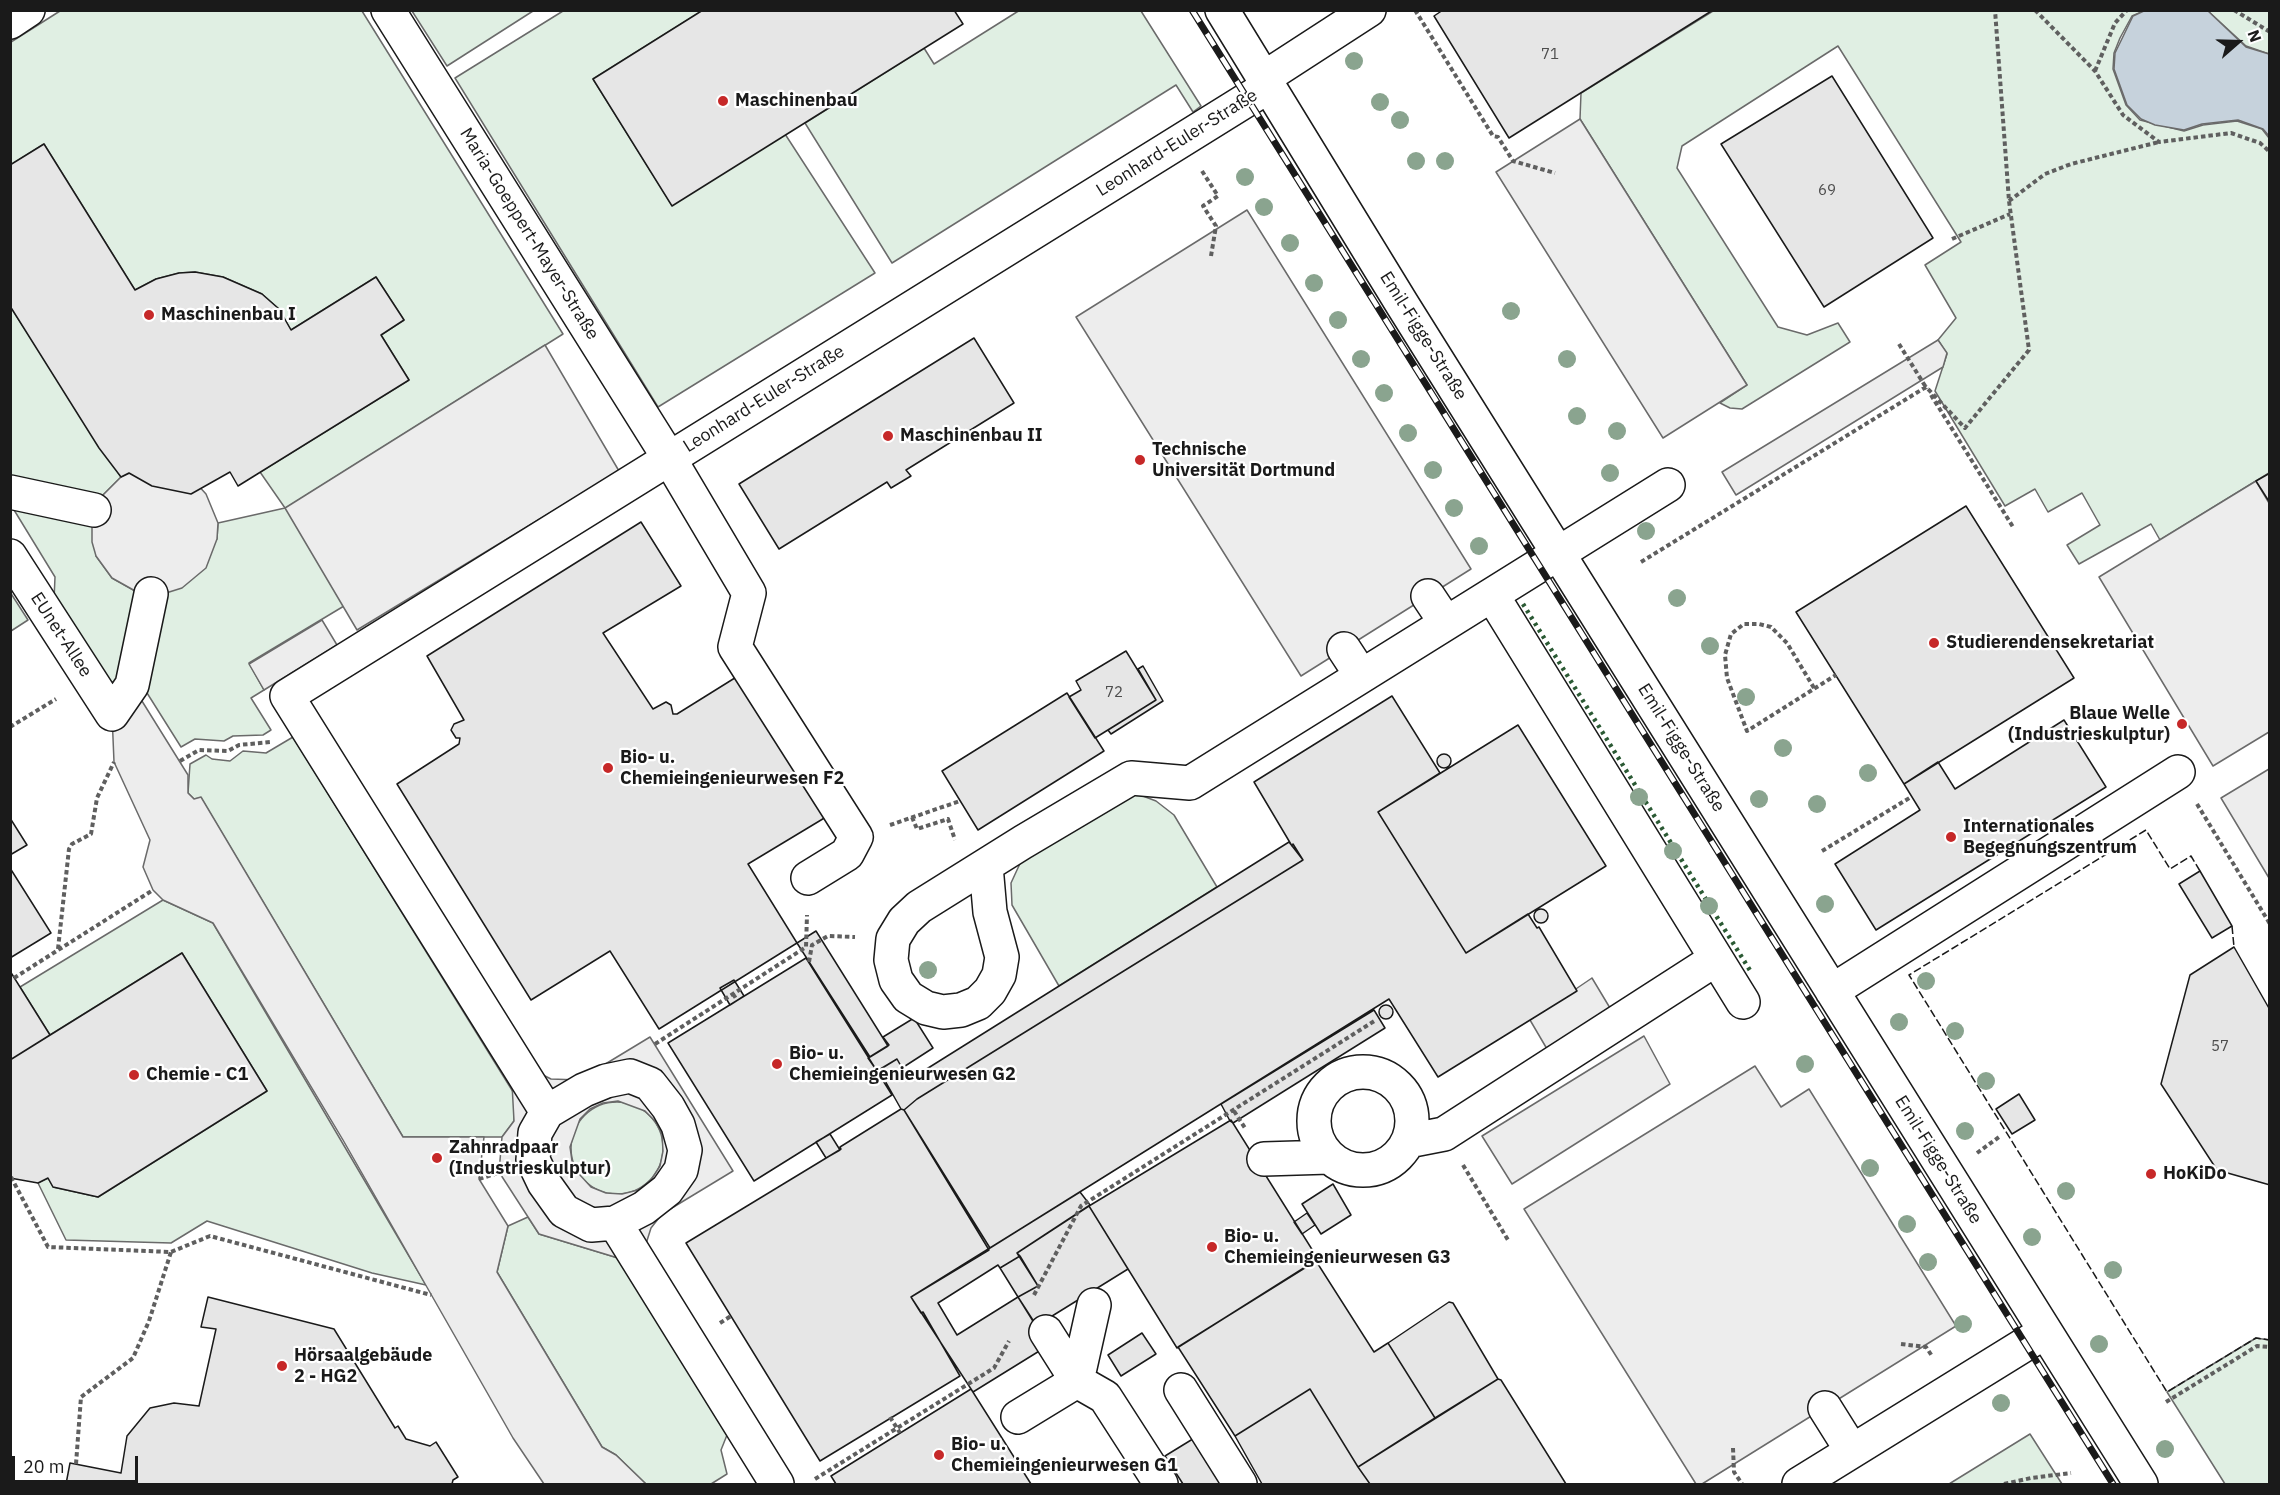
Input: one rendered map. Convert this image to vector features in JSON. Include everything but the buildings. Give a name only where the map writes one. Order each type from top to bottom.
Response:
[{"type":"street","points":[[10,22],[28,10]]},
{"type":"street","name":"Maria-Goeppert-Mayer-Straße","points":[[388,10],[669,458],[749,593],[735,647],[856,837],[847,854],[808,878]]},
{"type":"street","name":"Emil-Figge-Straße","points":[[1222,10],[1402,304],[2141,1485]]},
{"type":"street","name":"Leonhard-Euler-Straße","points":[[547,1112],[286,696],[1266,82],[1369,10]]},
{"type":"street","points":[[986,866],[990,912],[1002,957],[999,975],[990,991],[978,1003],[961,1010],[943,1012],[926,1008],[908,997],[896,980],[891,960],[893,939],[904,921],[919,908],[986,866],[1131,778],[1190,783],[1353,662],[1446,623],[1668,485]]},
{"type":"street","points":[[10,492],[94,510]]},
{"type":"street","name":"EUnet-Allee","points":[[10,556],[105,703]]},
{"type":"street","points":[[105,703],[132,685],[151,594]]},
{"type":"street","points":[[1492,595],[1743,1002]]},
{"type":"street","points":[[1428,596],[1446,623]]},
{"type":"street","points":[[1832,991],[2178,772]]},
{"type":"street","points":[[1408,1142],[1444,1134],[1716,959]]},
{"type":"street","points":[[1354,1073],[1381,1074],[1402,1090],[1412,1115],[1408,1142],[1396,1158],[1378,1168],[1357,1170],[1347,1168],[1329,1157],[1316,1134],[1316,1107],[1330,1085],[1354,1073]]},
{"type":"street","points":[[630,1076],[650,1084],[668,1107],[678,1125],[685,1150],[681,1170],[667,1190],[644,1208],[615,1223],[591,1225],[564,1212],[544,1183],[532,1160],[535,1133],[547,1112],[584,1090],[606,1081],[630,1076]]},
{"type":"street","points":[[1264,1159],[1329,1157]]},
{"type":"street","points":[[615,1223],[777,1485]]},
{"type":"street","points":[[1018,1417],[1077,1381],[1094,1305]]},
{"type":"street","points":[[1046,1332],[1077,1381],[1105,1397],[1161,1485]]},
{"type":"street","points":[[1799,1485],[2045,1332]]},
{"type":"street","points":[[1181,1390],[1240,1485]]},
{"type":"street","points":[[1825,1408],[1852,1451]]},
{"type":"path","points":[[1415,10],[1493,136],[1498,138],[1513,161],[1555,173]]},
{"type":"path","points":[[1926,387],[1965,428],[2029,350],[2010,214],[1995,10]]},
{"type":"path","points":[[2035,10],[2095,71],[2123,115],[2159,142]]},
{"type":"path","points":[[2095,71],[2115,22],[2127,10]]},
{"type":"path","points":[[2234,10],[2270,32]]},
{"type":"path","points":[[2009,201],[2044,174],[2071,164],[2159,142],[2231,133],[2260,143],[2270,152]]},
{"type":"path","points":[[1203,174],[1218,196],[1203,206],[1216,226],[1211,256]]},
{"type":"path","points":[[1952,239],[2010,214]]},
{"type":"path","points":[[1899,344],[2013,527]]},
{"type":"path","points":[[1641,562],[1926,387]]},
{"type":"path","points":[[1814,688],[1787,643],[1771,627],[1744,624],[1731,634],[1725,655],[1727,678],[1747,731],[1836,675]]},
{"type":"path","points":[[10,727],[58,698],[71,710],[105,703]]},
{"type":"path","points":[[180,761],[199,750],[228,751],[239,745],[265,744]]},
{"type":"path","points":[[58,949],[69,849],[72,844],[91,834],[97,798],[114,762]]},
{"type":"path","points":[[2178,772],[2270,924]]},
{"type":"path","points":[[1822,851],[1911,797]]},
{"type":"path","points":[[883,827],[960,801]]},
{"type":"path","points":[[912,817],[917,829],[948,819],[957,845]]},
{"type":"path","points":[[630,1076],[654,1044],[806,947],[808,878]]},
{"type":"path","points":[[14,978],[153,890]]},
{"type":"path","points":[[809,962],[812,945],[828,936],[893,939]]},
{"type":"path","points":[[733,994],[737,1000]]},
{"type":"path","points":[[1033,1297],[1081,1206],[1376,1020]]},
{"type":"path","points":[[1976,1154],[1999,1137]]},
{"type":"path","points":[[479,1179],[499,1172]]},
{"type":"path","points":[[1470,1176],[1508,1240]]},
{"type":"path","points":[[11,1177],[48,1247],[171,1252],[210,1236],[431,1295]]},
{"type":"path","points":[[76,1464],[81,1397],[133,1358],[149,1321],[171,1252]]},
{"type":"path","points":[[807,1485],[897,1426],[994,1368],[1011,1337]]},
{"type":"path","points":[[2166,1402],[2257,1346],[2270,1347]]},
{"type":"path","points":[[890,1417],[900,1433]]},
{"type":"path","points":[[1732,1448],[1734,1472],[1742,1485]]},
{"type":"path","points":[[2004,1485],[2031,1478],[2071,1473]]},
{"type":"green space","points":[[1020,10],[1141,11],[1201,106],[1193,112],[1176,85],[892,263],[805,123],[924,48],[934,64]]},
{"type":"green space","points":[[60,11],[362,11],[563,334],[286,508],[344,606],[249,663],[264,690],[251,698],[271,730],[263,735],[233,736],[224,741],[195,739],[181,747],[142,685],[161,594],[217,539],[218,523],[285,508],[260,472],[409,380],[381,335],[404,320],[376,277],[291,330],[279,309],[262,294],[223,277],[195,272],[179,273],[156,279],[135,290],[44,144],[11,165],[11,42]]},
{"type":"green space","points":[[412,11],[533,11],[447,66]]},
{"type":"green space","points":[[563,11],[702,11],[593,79],[672,205],[785,134],[875,273],[658,407],[455,78]]},
{"type":"green space","points":[[1713,11],[2144,11],[2132,16],[2120,38],[2114,53],[2113,69],[2126,105],[2140,120],[2184,131],[2203,125],[2237,121],[2262,129],[2269,138],[2269,473],[2160,540],[2151,524],[2079,564],[2067,545],[2100,525],[2082,493],[2048,512],[2035,489],[2005,506],[1935,391],[1947,354],[1938,340],[1956,318],[1925,265],[1961,242],[1838,46],[1682,146],[1677,168],[1778,327],[1807,335],[1838,323],[1850,342],[1742,409],[1730,408],[1720,403],[1747,385],[1580,119],[1581,93]]},
{"type":"green space","points":[[2208,11],[2269,11],[2269,54],[2246,46]]},
{"type":"green space","points":[[10,306],[121,477],[99,499],[11,483]]},
{"type":"green space","points":[[11,505],[93,516],[96,556],[112,578],[137,592],[123,684],[104,681],[54,600],[55,577]]},
{"type":"green space","points":[[10,592],[28,620],[11,631],[10,631]]},
{"type":"green space","points":[[293,737],[515,1095],[514,1121],[502,1137],[403,1137],[201,798],[194,799],[188,793],[190,764],[206,755],[212,759],[230,761],[243,751],[266,753]]},
{"type":"green space","points":[[1135,793],[1156,801],[1174,815],[1217,887],[1059,986],[1012,905],[1011,883],[1023,857]]},
{"type":"green space","points":[[163,900],[213,923],[426,1285],[372,1273],[207,1221],[171,1243],[66,1240],[38,1183],[48,1178],[53,1187],[98,1197],[267,1091],[182,953],[50,1035],[20,987]]},
{"type":"green space","points":[[617,1102],[635,1105],[650,1115],[660,1130],[663,1148],[660,1166],[650,1181],[635,1191],[617,1194],[599,1191],[584,1181],[574,1166],[571,1148],[574,1130],[584,1115],[599,1105]]},
{"type":"green space","points":[[528,1217],[539,1234],[618,1258],[727,1435],[721,1450],[727,1474],[711,1484],[646,1484],[616,1455],[602,1447],[497,1272],[508,1226]]},
{"type":"green space","points":[[2256,1338],[2269,1340],[2269,1484],[2225,1484],[2167,1392]]},
{"type":"green space","points":[[2030,1434],[2062,1484],[1949,1484]]},
{"type":"shaded area","points":[[2146,10],[2208,11],[2246,47],[2269,54],[2269,136],[2263,129],[2238,120],[2202,124],[2184,130],[2155,125],[2141,119],[2127,105],[2114,69],[2115,53],[2133,16]]},
{"type":"shaded area","points":[[1580,119],[1747,385],[1663,438],[1496,172]]},
{"type":"shaded area","points":[[1247,210],[1471,569],[1301,676],[1076,317]]},
{"type":"shaded area","points":[[1938,340],[1947,353],[1943,367],[1736,495],[1722,472]]},
{"type":"shaded area","points":[[545,345],[619,471],[357,630],[285,508]]},
{"type":"shaded area","points":[[136,470],[195,482],[206,494],[218,523],[217,539],[206,568],[182,588],[166,593],[137,592],[112,578],[96,556],[92,542],[92,524],[99,499],[121,477]]},
{"type":"shaded area","points":[[2256,481],[2269,503],[2269,732],[2213,766],[2099,577]]},
{"type":"shaded area","points":[[322,620],[337,645],[264,690],[249,664]]},
{"type":"shaded area","points":[[132,685],[188,775],[188,793],[194,799],[201,797],[403,1137],[484,1137],[479,1179],[508,1226],[497,1272],[602,1447],[616,1455],[646,1484],[544,1484],[513,1438],[343,1140],[213,923],[163,900],[153,890],[143,867],[150,840],[114,762],[112,714]]},
{"type":"shaded area","points":[[2269,769],[2269,878],[2221,798]]},
{"type":"shaded area","points":[[1592,978],[1610,1008],[1547,1049],[1530,1020]]},
{"type":"shaded area","points":[[1644,1036],[1670,1084],[1512,1184],[1482,1136]]},
{"type":"shaded area","points":[[650,1037],[733,1171],[662,1214],[651,1228],[645,1247],[618,1258],[539,1234],[499,1172],[502,1137],[514,1121],[512,1084],[543,1075],[551,1079],[579,1080]],"holes":[[[618,1101],[645,1111],[655,1121],[662,1134],[663,1151],[660,1166],[651,1180],[638,1190],[622,1194],[606,1193],[591,1187],[580,1175],[572,1161],[570,1147],[580,1119],[590,1109],[603,1103]]]},
{"type":"shaded area","points":[[1755,1066],[1781,1107],[1809,1089],[1956,1326],[1702,1484],[1696,1484],[1524,1209]]},
{"type":"railway","points":[[1192,10],[2113,1484]]},
{"type":"hedge","points":[[1523,604],[1751,972]]},
{"type":"fence","points":[[2200,871],[2191,856],[2170,869],[2146,830],[1909,975],[2167,1392],[2256,1338],[2270,1340]]},
{"type":"fence","points":[[2232,926],[2234,947]]},
{"type":"place","name":"Maschinenbau","points":[[723,101]]},
{"type":"place","name":"Maschinenbau I","points":[[149,315]]},
{"type":"place","name":"Maschinenbau II","points":[[888,436]]},
{"type":"place","name":"Technische Universität Dortmund","points":[[1140,460]]},
{"type":"place","name":"Studierendensekretariat","points":[[1934,643]]},
{"type":"place","name":"Blaue Welle (Industrieskulptur)","points":[[2182,724]]},
{"type":"place","name":"Bio- u. Chemieingenieurwesen F2","points":[[608,768]]},
{"type":"place","name":"Internationales Begegnungszentrum","points":[[1951,837]]},
{"type":"place","name":"Bio- u. Chemieingenieurwesen G2","points":[[777,1064]]},
{"type":"place","name":"Chemie - C1","points":[[134,1075]]},
{"type":"place","name":"Zahnradpaar (Industrieskulptur)","points":[[437,1158]]},
{"type":"place","name":"HoKiDo","points":[[2151,1174]]},
{"type":"place","name":"Bio- u. Chemieingenieurwesen G3","points":[[1212,1247]]},
{"type":"place","name":"Hörsaalgebäude 2 - HG2","points":[[282,1366]]},
{"type":"place","name":"Bio- u. Chemieingenieurwesen G1","points":[[939,1455]]}]
